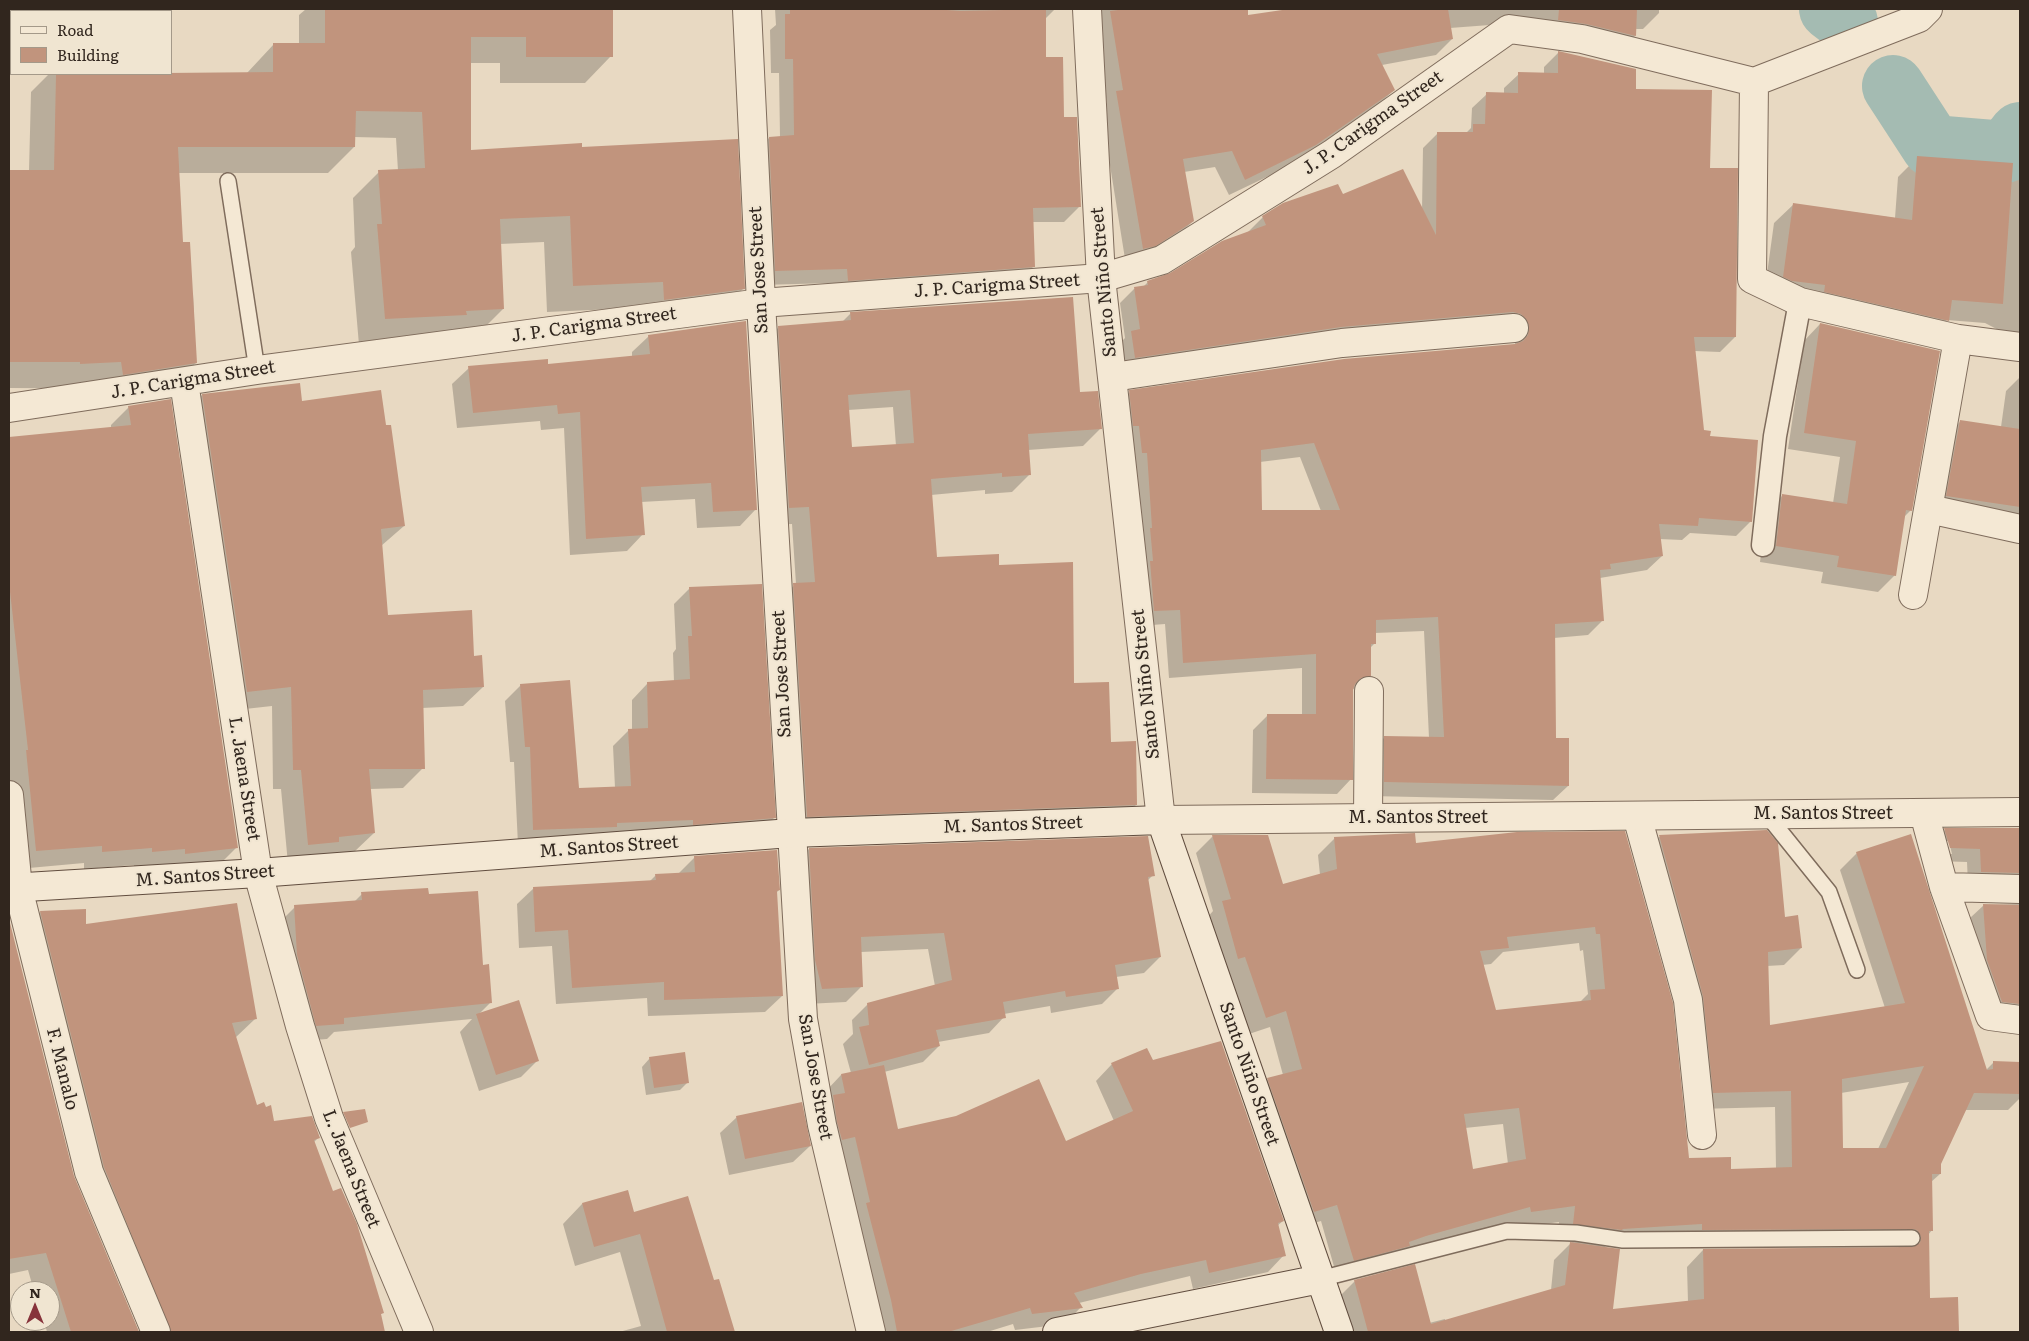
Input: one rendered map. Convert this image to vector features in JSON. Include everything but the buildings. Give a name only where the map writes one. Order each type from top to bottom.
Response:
[{"type":"street","name":"San Jose Street","points":[[747,9],[761,303],[803,1019],[822,1125],[870,1332]]},
{"type":"street","name":"Santo Niño Street","points":[[1087,9],[1101,278],[1161,820],[1339,1332]]},
{"type":"street","points":[[1923,13],[1754,82],[1752,279],[1800,302],[1958,339],[2020,347]]},
{"type":"street","name":"J. P. Carigma Street","points":[[9,408],[257,370],[761,303],[1101,278],[1162,260],[1332,154],[1508,29],[1582,39],[1754,82]]},
{"type":"street","points":[[1763,545],[1775,436],[1800,302]]},
{"type":"street","points":[[1113,377],[1342,343],[1514,328]]},
{"type":"street","points":[[1914,595],[1958,339]]},
{"type":"street","name":"L. Jaena Street","points":[[184,382],[258,873],[300,1026],[329,1118],[418,1332]]},
{"type":"street","points":[[1929,509],[2020,530]]},
{"type":"street","points":[[1368,818],[1369,691]]},
{"type":"street","name":"F. Manalo","points":[[9,795],[13,888],[89,1172],[156,1332]]},
{"type":"street","name":"M. Santos Street","points":[[13,888],[258,873],[791,833],[1161,820],[2020,812]]},
{"type":"street","points":[[1924,813],[1944,887],[1990,1016],[2020,1020]]},
{"type":"street","points":[[1637,816],[1688,1000],[1702,1135]]},
{"type":"street","points":[[1944,887],[2020,889]]},
{"type":"street","points":[[1058,1332],[1320,1279]]},
{"type":"lane","points":[[228,181],[257,370]]},
{"type":"lane","points":[[1767,814],[1829,892],[1857,970]]},
{"type":"lane","points":[[1320,1279],[1507,1232],[1576,1233],[1623,1240],[1912,1238]]},
{"type":"waterway","points":[[1830,9],[1847,22]]},
{"type":"waterway","points":[[1893,86],[1932,146],[2005,152],[2020,133]]}]
